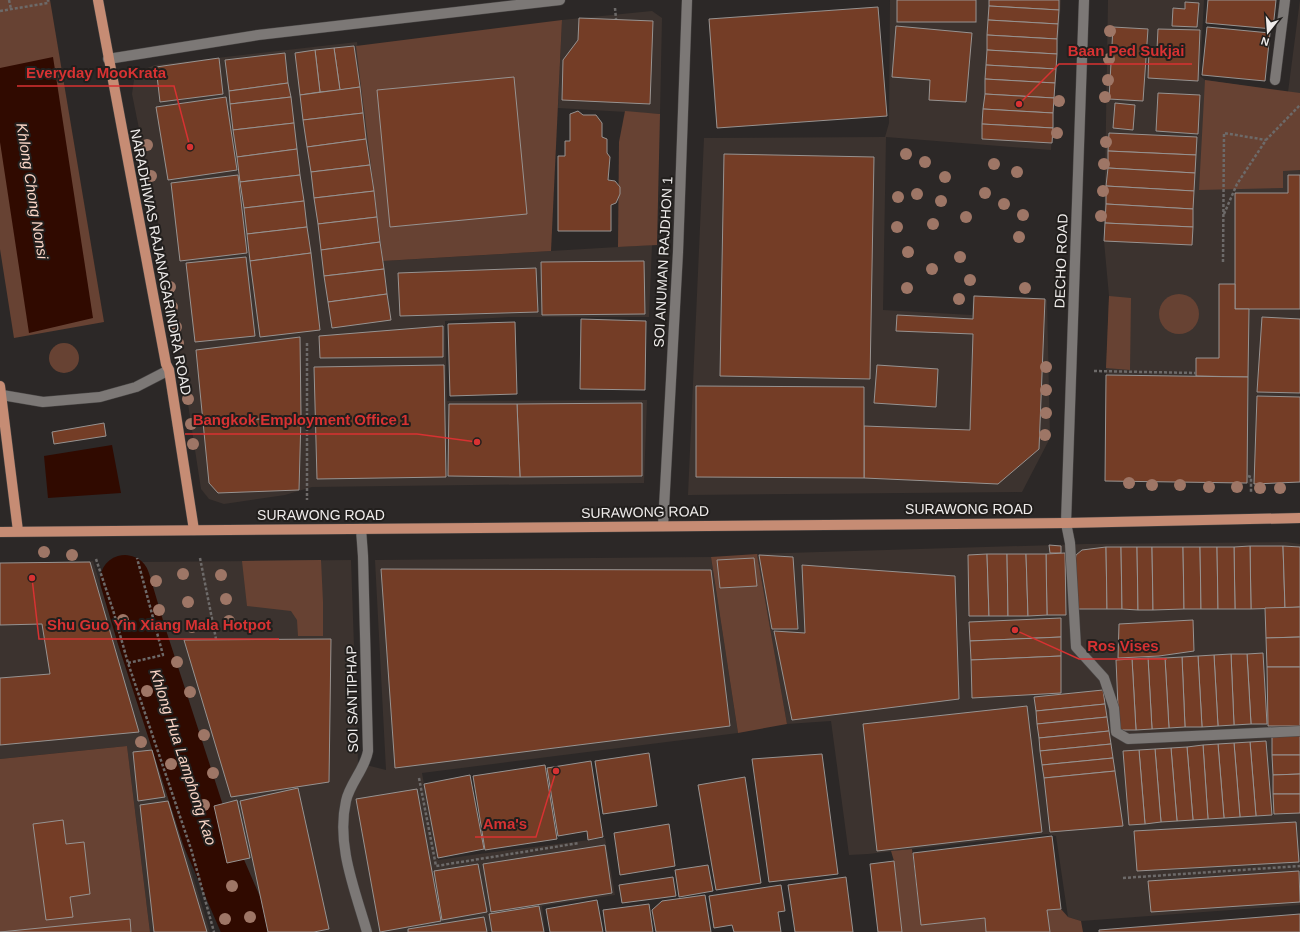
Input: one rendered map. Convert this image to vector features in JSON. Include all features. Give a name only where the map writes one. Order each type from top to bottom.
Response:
[{"type":"main road","name":"NARADHIWAS RAJANAGARINDRA ROAD","points":[[98,0],[166,364],[169,370],[194,530]]},
{"type":"main road","points":[[1,391],[18,531]]},
{"type":"main road","name":"SURAWONG ROAD","points":[[0,532],[1066,523],[1297,519]]},
{"type":"street","points":[[108,59],[258,35],[560,0]]},
{"type":"street","name":"SOI ANUMAN RAJDHON 1","points":[[663,526],[678,252],[687,0]]},
{"type":"street","name":"DECHO ROAD","points":[[1084,0],[1066,523],[1070,543],[1076,647],[1104,678],[1114,708],[1116,732],[1128,739],[1300,731]]},
{"type":"street","points":[[1275,80],[1286,0]]},
{"type":"street","points":[[1,391],[43,402],[100,397],[136,387],[169,370]]},
{"type":"street","name":"SOI SANTIPHAP","points":[[361,529],[368,751],[367,760],[346,799],[342,821],[346,862],[367,932]]},
{"type":"path","points":[[9,0],[11,9]]},
{"type":"path","points":[[0,11],[48,1]]},
{"type":"path","points":[[615,8],[616,18]]},
{"type":"path","points":[[1223,216],[1237,184],[1266,140],[1300,106]]},
{"type":"path","points":[[1223,262],[1224,133],[1266,140]]},
{"type":"path","points":[[307,343],[307,500]]},
{"type":"path","points":[[1094,371],[1196,374]]},
{"type":"path","points":[[1248,476],[1251,477],[1251,493]]},
{"type":"path","points":[[128,663],[163,655],[137,558]]},
{"type":"path","points":[[200,558],[216,639]]},
{"type":"path","points":[[96,559],[113,610],[128,663],[191,849],[214,932]]},
{"type":"path","points":[[419,778],[436,866],[579,843]]},
{"type":"path","points":[[1124,878],[1300,866]]},
{"type":"shaded area","points":[[0,0],[50,0],[104,322],[14,338],[0,249]]},
{"type":"shaded area","points":[[890,0],[1061,0],[1051,150],[886,137],[883,310],[972,315],[973,295],[1047,300],[1050,438],[1022,492],[688,495],[704,138],[885,137],[889,123]]},
{"type":"shaded area","points":[[1108,0],[1204,0],[1200,76],[1205,80],[1288,92],[1300,0],[1300,482],[1254,484],[1105,481],[1106,375],[1109,296],[1104,241]]},
{"type":"shaded area","points":[[652,11],[662,18],[660,114],[558,108],[562,20]]},
{"type":"shaded area","points":[[562,20],[551,251],[383,261],[356,46]]},
{"type":"shaded area","points":[[357,42],[384,261],[652,245],[649,317],[509,317],[445,321],[447,401],[647,400],[644,483],[312,487],[285,495],[224,504],[209,499],[201,489],[167,267],[132,94],[135,73],[155,65]]},
{"type":"shaded area","points":[[1205,80],[1300,93],[1300,170],[1283,171],[1283,188],[1199,190]]},
{"type":"shaded area","points":[[625,111],[660,114],[657,245],[618,247],[619,142]]},
{"type":"shaded area","points":[[1183,294],[1190,297],[1196,303],[1199,314],[1198,322],[1190,331],[1183,334],[1175,334],[1168,331],[1160,322],[1159,310],[1162,303],[1171,295]]},
{"type":"shaded area","points":[[1109,296],[1131,298],[1130,370],[1106,368]]},
{"type":"shaded area","points":[[64,343],[70,344],[78,352],[78,364],[70,372],[64,373],[58,372],[50,364],[49,358],[50,352],[58,344]]},
{"type":"shaded area","points":[[1286,542],[1300,544],[1300,905],[1081,921],[1068,917],[1056,836],[1047,834],[849,855],[831,721],[787,724],[757,554],[1086,544]]},
{"type":"shaded area","points":[[757,554],[787,724],[738,733],[711,557]]},
{"type":"shaded area","points":[[711,557],[738,733],[422,773],[438,860],[605,838],[615,895],[542,906],[545,932],[264,932],[246,907],[223,857],[141,562],[351,560],[358,763],[386,770],[375,560]]},
{"type":"shaded area","points":[[321,560],[323,636],[298,636],[297,620],[291,611],[247,606],[242,561]]},
{"type":"shaded area","points":[[93,561],[170,801],[210,932],[150,932],[127,746],[0,759],[0,563]]},
{"type":"shaded area","points":[[127,746],[150,932],[0,932],[0,759]]},
{"type":"shaded area","points":[[912,849],[921,925],[985,918],[986,932],[902,932],[894,861],[891,851]]},
{"type":"shaded area","points":[[1061,909],[1068,917],[1081,921],[1083,932],[1050,932],[1047,910]]},
{"type":"water","name":"Khlong Chong Nonsi","points":[[53,57],[93,318],[29,333],[0,142],[0,68]]},
{"type":"water","points":[[112,445],[121,493],[48,498],[44,456]]},
{"type":"building","points":[[897,0],[976,0],[976,22],[897,22]]},
{"type":"building","points":[[989,0],[1059,0],[1059,10],[989,6]]},
{"type":"building","points":[[1208,0],[1276,0],[1273,29],[1206,23]]},
{"type":"building","points":[[1185,2],[1199,3],[1197,27],[1172,26],[1173,8],[1185,9]]},
{"type":"building","points":[[989,6],[1059,10],[1058,24],[988,20]]},
{"type":"building","points":[[878,7],[887,116],[717,128],[709,19]]},
{"type":"building","points":[[579,18],[653,21],[650,104],[562,100],[563,60],[578,40]]},
{"type":"building","points":[[988,20],[1058,24],[1057,39],[987,35]]},
{"type":"building","points":[[896,26],[972,33],[966,102],[929,100],[930,80],[892,77]]},
{"type":"building","points":[[1113,27],[1148,29],[1143,101],[1109,99]]},
{"type":"building","points":[[1207,27],[1270,33],[1265,81],[1202,75]]},
{"type":"building","points":[[1158,29],[1200,30],[1198,81],[1148,78],[1149,49],[1157,49]]},
{"type":"building","points":[[987,35],[1057,39],[1057,54],[987,50]]},
{"type":"building","points":[[354,46],[360,87],[340,90],[334,48]]},
{"type":"building","points":[[334,48],[340,90],[320,92],[315,50]]},
{"type":"building","points":[[315,50],[320,92],[300,95],[295,53]]},
{"type":"building","points":[[987,50],[1057,54],[1056,69],[986,65]]},
{"type":"building","points":[[285,53],[288,83],[229,91],[225,60]]},
{"type":"building","points":[[219,58],[223,94],[160,102],[156,67]]},
{"type":"building","points":[[986,65],[1056,69],[1055,83],[985,79]]},
{"type":"building","points":[[514,77],[527,214],[390,227],[377,90]]},
{"type":"building","points":[[985,79],[1055,83],[1054,98],[985,94]]},
{"type":"building","points":[[288,83],[291,97],[230,104],[229,91]]},
{"type":"building","points":[[360,87],[363,113],[303,120],[300,95]]},
{"type":"building","points":[[1158,93],[1200,95],[1198,134],[1156,131]]},
{"type":"building","points":[[985,94],[1054,98],[1053,113],[983,109]]},
{"type":"building","points":[[226,97],[237,170],[168,180],[156,107]]},
{"type":"building","points":[[291,97],[294,123],[233,130],[230,104]]},
{"type":"building","points":[[1115,103],[1135,105],[1133,130],[1113,128]]},
{"type":"building","points":[[983,109],[1053,113],[1053,128],[982,124]]},
{"type":"building","points":[[578,111],[583,115],[596,115],[602,123],[602,137],[607,139],[607,153],[610,157],[608,180],[615,181],[620,187],[620,194],[616,203],[611,205],[611,231],[558,231],[558,156],[565,156],[565,141],[570,141],[570,114]]},
{"type":"building","points":[[363,113],[366,139],[307,147],[303,120]]},
{"type":"building","points":[[294,123],[297,149],[237,157],[233,130]]},
{"type":"building","points":[[982,124],[1053,128],[1052,143],[982,139]]},
{"type":"building","points":[[1109,133],[1197,137],[1196,155],[1108,151]]},
{"type":"building","points":[[366,139],[370,165],[311,172],[307,147]]},
{"type":"building","points":[[297,149],[300,175],[240,182],[237,157]]},
{"type":"building","points":[[1108,151],[1196,155],[1195,173],[1108,168]]},
{"type":"building","points":[[724,154],[874,157],[870,379],[720,376]]},
{"type":"building","points":[[370,165],[374,191],[314,198],[311,172]]},
{"type":"building","points":[[1108,168],[1195,173],[1194,191],[1106,186]]},
{"type":"building","points":[[238,175],[247,253],[180,261],[171,183]]},
{"type":"building","points":[[300,175],[304,201],[244,208],[240,182]]},
{"type":"building","points":[[1288,175],[1300,175],[1300,309],[1235,309],[1235,193],[1288,193]]},
{"type":"building","points":[[1106,186],[1194,191],[1193,209],[1106,204]]},
{"type":"building","points":[[374,191],[377,217],[318,224],[314,198]]},
{"type":"building","points":[[304,201],[307,227],[247,234],[244,208]]},
{"type":"building","points":[[1106,204],[1193,209],[1193,227],[1105,223]]},
{"type":"building","points":[[377,217],[380,242],[321,250],[318,224]]},
{"type":"building","points":[[1105,223],[1193,227],[1192,245],[1104,241]]},
{"type":"building","points":[[307,227],[311,253],[250,261],[247,234]]},
{"type":"building","points":[[380,242],[384,269],[324,276],[321,250]]},
{"type":"building","points":[[311,253],[320,330],[260,337],[250,261]]},
{"type":"building","points":[[246,257],[255,336],[195,342],[186,263]]},
{"type":"building","points":[[644,261],[645,314],[542,315],[541,262]]},
{"type":"building","points":[[536,268],[538,312],[400,316],[398,273]]},
{"type":"building","points":[[384,269],[387,294],[328,302],[324,276]]},
{"type":"building","points":[[1219,284],[1235,284],[1235,309],[1249,309],[1248,377],[1196,376],[1196,358],[1219,358]]},
{"type":"building","points":[[387,294],[391,320],[332,328],[328,302]]},
{"type":"building","points":[[974,296],[1045,299],[1039,449],[998,484],[864,478],[864,426],[970,430],[973,334],[896,331],[897,315],[973,319]]},
{"type":"building","points":[[1262,317],[1300,319],[1300,393],[1257,392]]},
{"type":"building","points":[[581,319],[646,321],[645,390],[580,389]]},
{"type":"building","points":[[515,322],[517,394],[450,396],[448,324]]},
{"type":"building","points":[[443,326],[443,357],[320,358],[319,336]]},
{"type":"building","points":[[300,337],[301,417],[203,422],[196,350]]},
{"type":"building","points":[[444,365],[446,477],[317,479],[314,367]]},
{"type":"building","points":[[877,365],[938,369],[936,407],[874,403]]},
{"type":"building","points":[[1106,375],[1248,377],[1247,483],[1105,481]]},
{"type":"building","points":[[696,386],[864,387],[864,478],[696,477]]},
{"type":"building","points":[[1257,396],[1300,397],[1300,482],[1254,484]]},
{"type":"building","points":[[642,403],[642,476],[520,477],[517,404]]},
{"type":"building","points":[[449,404],[517,404],[520,477],[448,476]]},
{"type":"building","points":[[301,417],[299,490],[218,493],[209,483],[203,422]]},
{"type":"building","points":[[104,423],[106,436],[54,444],[52,432]]},
{"type":"building","points":[[1049,545],[1061,546],[1061,553],[1050,553]]},
{"type":"building","points":[[1250,546],[1283,546],[1285,608],[1251,609]]},
{"type":"building","points":[[1250,546],[1251,609],[1235,609],[1234,547]]},
{"type":"building","points":[[1283,546],[1300,547],[1300,607],[1285,608]]},
{"type":"building","points":[[1106,547],[1107,609],[1076,609],[1076,555],[1082,550]]},
{"type":"building","points":[[1106,547],[1121,547],[1122,609],[1107,609]]},
{"type":"building","points":[[1121,547],[1137,547],[1138,610],[1122,609]]},
{"type":"building","points":[[1137,547],[1152,547],[1153,610],[1138,610]]},
{"type":"building","points":[[1152,547],[1183,547],[1184,609],[1153,610]]},
{"type":"building","points":[[1183,547],[1200,547],[1201,609],[1184,609]]},
{"type":"building","points":[[1200,547],[1217,547],[1218,609],[1201,609]]},
{"type":"building","points":[[1217,547],[1234,547],[1235,609],[1218,609]]},
{"type":"building","points":[[1065,553],[1066,615],[1047,615],[1046,554]]},
{"type":"building","points":[[987,554],[989,616],[969,616],[968,555]]},
{"type":"building","points":[[987,554],[1007,554],[1008,616],[989,616]]},
{"type":"building","points":[[1007,554],[1026,554],[1028,616],[1008,616]]},
{"type":"building","points":[[1026,554],[1046,554],[1047,615],[1028,616]]},
{"type":"building","points":[[759,555],[793,557],[798,629],[772,629]]},
{"type":"building","points":[[754,558],[757,586],[720,588],[717,560]]},
{"type":"building","points":[[90,562],[139,732],[0,745],[0,678],[50,674],[42,624],[0,625],[0,563]]},
{"type":"building","points":[[802,565],[955,576],[959,699],[792,720],[774,631],[805,633]]},
{"type":"building","points":[[381,569],[711,570],[730,726],[395,768]]},
{"type":"building","points":[[1300,607],[1300,637],[1266,638],[1265,608]]},
{"type":"building","points":[[1061,618],[1061,637],[970,641],[969,622]]},
{"type":"building","points":[[1193,620],[1194,651],[1159,656],[1118,658],[1119,624]]},
{"type":"building","points":[[1061,637],[1061,656],[971,660],[970,641]]},
{"type":"building","points":[[1300,637],[1300,667],[1267,667],[1266,638]]},
{"type":"building","points":[[331,639],[329,782],[231,797],[184,640]]},
{"type":"building","points":[[1263,653],[1267,724],[1251,724],[1247,654]]},
{"type":"building","points":[[1231,654],[1247,654],[1251,724],[1234,725]]},
{"type":"building","points":[[1231,654],[1234,725],[1218,726],[1214,655]]},
{"type":"building","points":[[1214,655],[1218,726],[1202,727],[1198,656]]},
{"type":"building","points":[[1061,656],[1061,693],[972,698],[971,660]]},
{"type":"building","points":[[1198,656],[1202,727],[1185,727],[1182,657]]},
{"type":"building","points":[[1182,657],[1185,727],[1169,728],[1165,658]]},
{"type":"building","points":[[1148,658],[1165,658],[1169,728],[1152,729]]},
{"type":"building","points":[[1148,658],[1152,729],[1136,730],[1132,659]]},
{"type":"building","points":[[1132,659],[1136,730],[1119,730],[1116,660]]},
{"type":"building","points":[[1267,667],[1300,667],[1300,726],[1268,726]]},
{"type":"building","points":[[1103,690],[1105,704],[1036,711],[1034,697]]},
{"type":"building","points":[[1105,704],[1107,717],[1037,724],[1036,711]]},
{"type":"building","points":[[1027,706],[1042,832],[877,851],[863,724]]},
{"type":"building","points":[[1107,717],[1109,731],[1039,738],[1037,724]]},
{"type":"building","points":[[1109,731],[1111,744],[1040,751],[1039,738]]},
{"type":"building","points":[[1300,735],[1300,755],[1272,755],[1272,736]]},
{"type":"building","points":[[1266,741],[1272,815],[1256,816],[1250,742]]},
{"type":"building","points":[[1250,742],[1256,816],[1240,817],[1234,743]]},
{"type":"building","points":[[1234,743],[1240,817],[1224,818],[1218,744]]},
{"type":"building","points":[[1111,744],[1113,758],[1042,765],[1040,751]]},
{"type":"building","points":[[1218,744],[1224,818],[1208,819],[1203,745]]},
{"type":"building","points":[[1203,745],[1208,819],[1193,820],[1187,747]]},
{"type":"building","points":[[1187,747],[1193,820],[1177,821],[1171,748]]},
{"type":"building","points":[[1171,748],[1177,821],[1161,822],[1155,749]]},
{"type":"building","points":[[1155,749],[1161,822],[1145,824],[1139,750]]},
{"type":"building","points":[[152,750],[165,797],[138,801],[133,752]]},
{"type":"building","points":[[1139,750],[1145,824],[1129,825],[1123,751]]},
{"type":"building","points":[[649,753],[657,806],[603,814],[595,761]]},
{"type":"building","points":[[822,754],[838,874],[769,882],[752,759]]},
{"type":"building","points":[[1272,755],[1300,755],[1300,774],[1273,775]]},
{"type":"building","points":[[1113,758],[1115,771],[1044,778],[1042,765]]},
{"type":"building","points":[[591,761],[603,837],[588,840],[587,831],[558,836],[547,768]]},
{"type":"building","points":[[545,765],[557,839],[485,850],[473,776]]},
{"type":"building","points":[[1115,771],[1123,826],[1050,832],[1044,778]]},
{"type":"building","points":[[1300,774],[1300,794],[1273,794],[1273,775]]},
{"type":"building","points":[[470,775],[484,849],[438,858],[424,784]]},
{"type":"building","points":[[745,777],[761,883],[716,890],[698,785]]},
{"type":"building","points":[[298,788],[329,929],[314,932],[268,932],[240,801]]},
{"type":"building","points":[[417,789],[441,921],[380,932],[356,799]]},
{"type":"building","points":[[1273,794],[1300,794],[1300,813],[1274,814]]},
{"type":"building","points":[[237,800],[250,858],[227,863],[214,806]]},
{"type":"building","points":[[168,801],[207,932],[154,932],[140,805]]},
{"type":"building","points":[[63,820],[66,844],[84,842],[90,894],[70,897],[73,917],[46,920],[33,824]]},
{"type":"building","points":[[1296,822],[1299,862],[1137,871],[1134,831]]},
{"type":"building","points":[[669,824],[675,866],[620,875],[614,833]]},
{"type":"building","points":[[1052,836],[1061,909],[1047,910],[1050,932],[986,932],[985,918],[921,925],[913,853]]},
{"type":"building","points":[[605,845],[612,893],[491,912],[483,864]]},
{"type":"building","points":[[894,861],[902,932],[878,932],[870,864]]},
{"type":"building","points":[[478,864],[487,912],[442,920],[434,871]]},
{"type":"building","points":[[708,865],[713,891],[679,897],[675,870]]},
{"type":"building","points":[[1299,871],[1300,902],[1151,912],[1148,881]]},
{"type":"building","points":[[673,877],[676,896],[622,903],[619,885]]},
{"type":"building","points":[[846,877],[853,932],[795,932],[788,885]]},
{"type":"building","points":[[781,885],[785,911],[778,912],[781,932],[734,932],[732,925],[714,928],[709,896]]},
{"type":"building","points":[[705,895],[711,932],[656,932],[652,910],[662,901]]},
{"type":"building","points":[[597,900],[603,932],[550,932],[546,909]]},
{"type":"building","points":[[649,904],[653,932],[606,932],[603,910]]},
{"type":"building","points":[[539,906],[544,932],[492,932],[489,914]]},
{"type":"building","points":[[1300,914],[1300,932],[1099,932],[1099,930]]},
{"type":"building","points":[[484,917],[487,932],[408,932],[408,929]]},
{"type":"building","points":[[130,919],[131,932],[0,932]]},
{"type":"waterway","name":"Khlong Hua Lamphong Kao","points":[[125,580],[207,837],[248,932]]},
{"type":"place","name":"Baan Ped Sukjai","points":[[1019,104]]},
{"type":"place","name":"Everyday MooKrata","points":[[190,147]]},
{"type":"place","name":"Bangkok Employment Office 1","points":[[477,442]]},
{"type":"place","name":"Shu Guo Yin Xiang Mala Hotpot","points":[[32,578]]},
{"type":"place","name":"Ros Vises","points":[[1015,630]]},
{"type":"place","name":"Ama's","points":[[556,771]]}]
